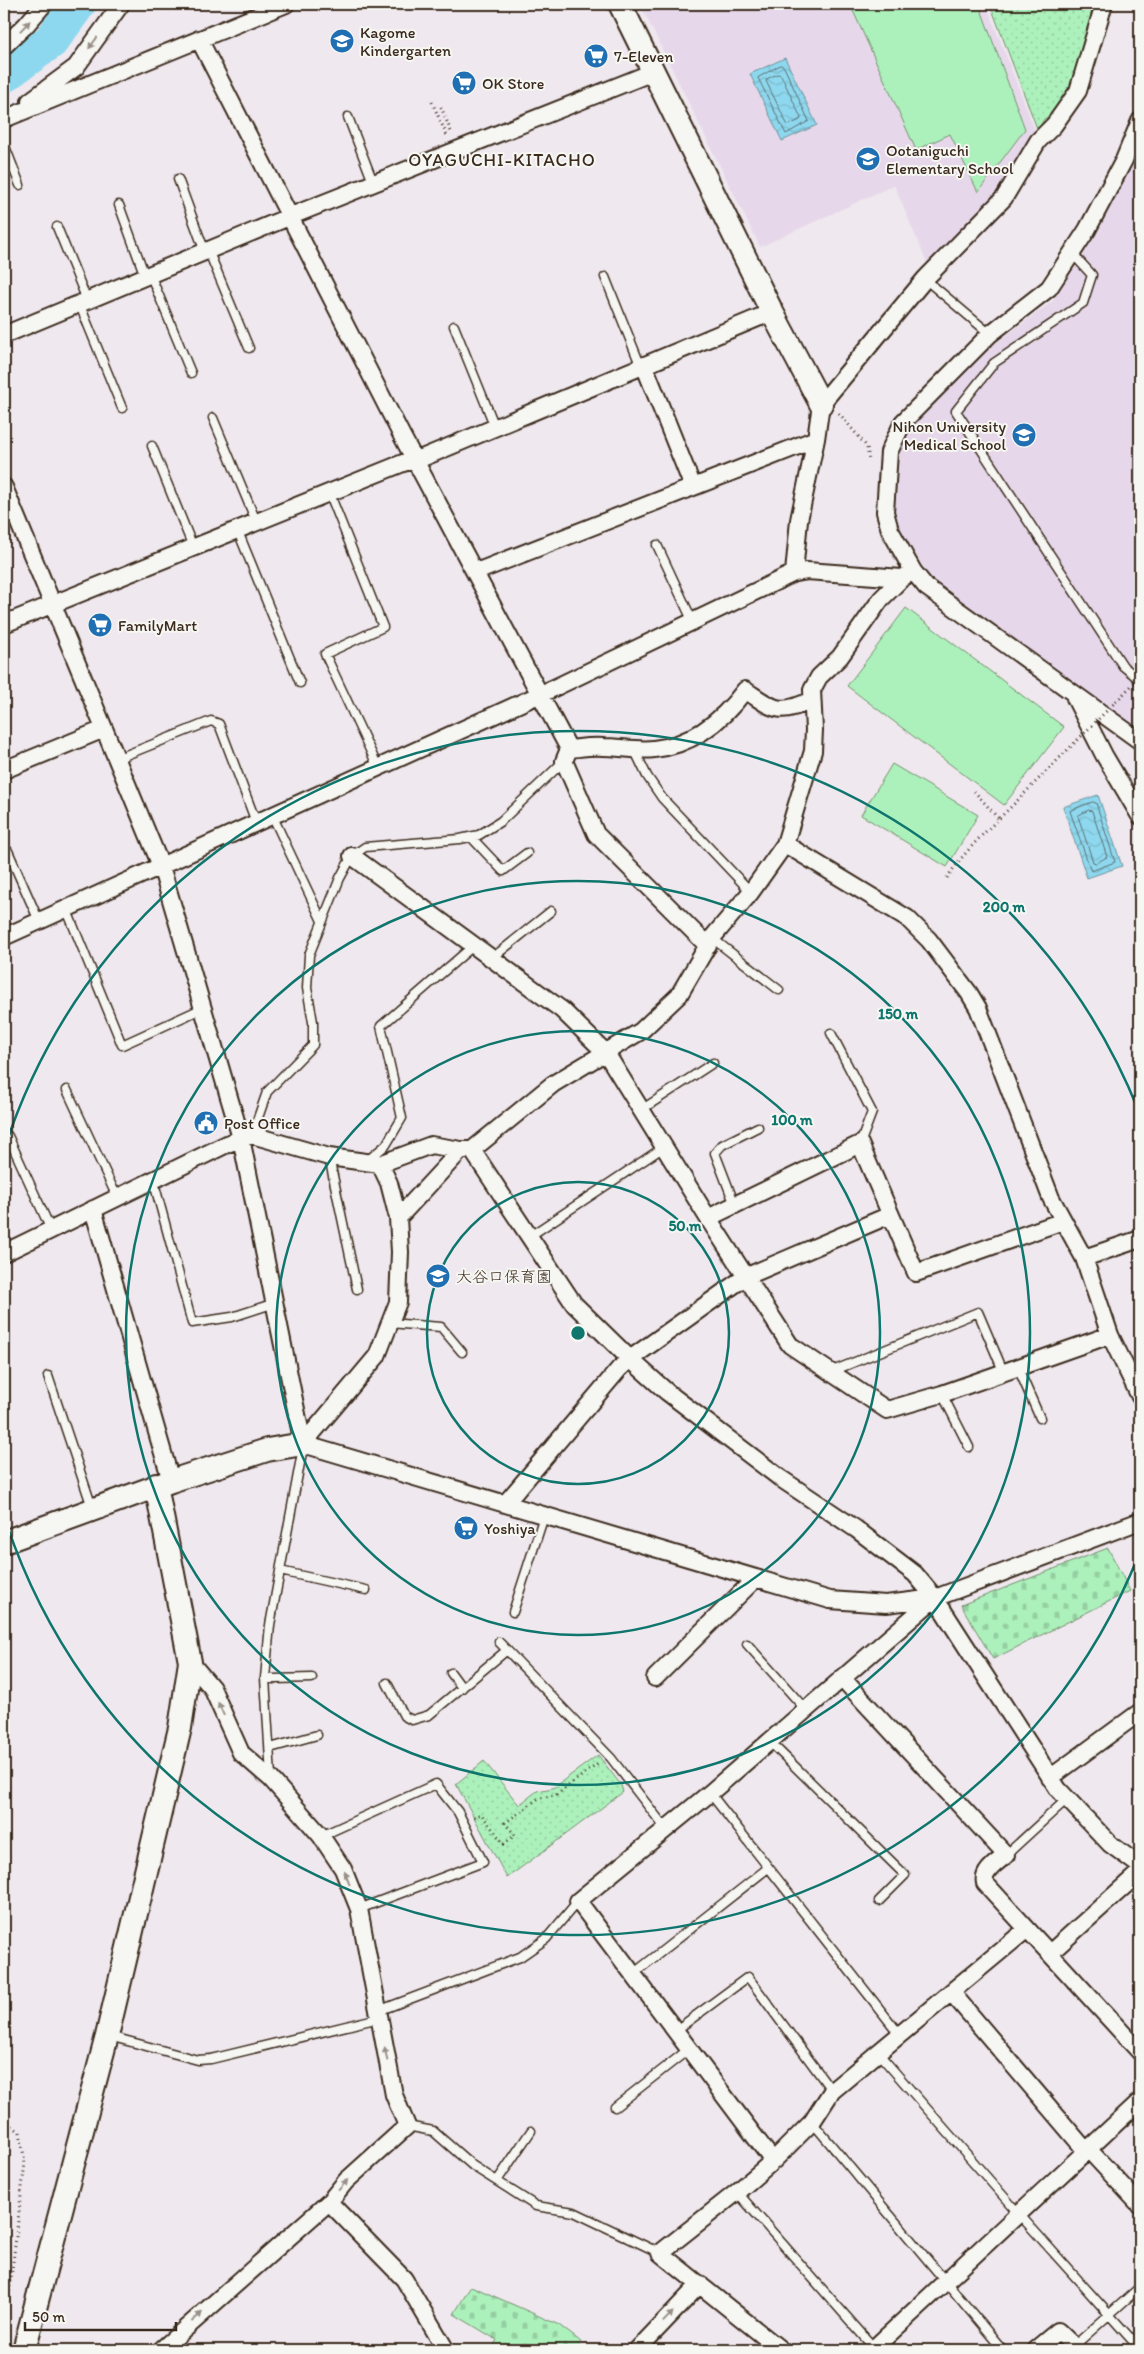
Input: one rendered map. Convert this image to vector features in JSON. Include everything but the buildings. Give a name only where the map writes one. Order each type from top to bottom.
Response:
[{"type":"street","points":[[4,46],[44,4]]},
{"type":"street","points":[[4,118],[34,99],[72,70],[121,4]]},
{"type":"street","points":[[4,118],[286,4]]},
{"type":"street","points":[[620,4],[772,312],[821,404]]},
{"type":"street","points":[[794,573],[799,520],[816,439],[821,404],[925,279],[1004,198],[1038,141],[1054,126],[1078,91],[1104,4]]},
{"type":"street","points":[[199,39],[415,460],[539,694],[566,755],[596,834],[710,942]]},
{"type":"street","points":[[72,70],[76,83],[83,87]]},
{"type":"street","points":[[4,335],[374,182],[653,72]]},
{"type":"street","points":[[907,575],[885,512],[889,452],[903,422],[990,334],[1049,288],[1072,253],[1124,160],[1140,121]]},
{"type":"street","points":[[4,624],[256,521],[415,460],[772,312]]},
{"type":"street","points":[[642,366],[693,487]]},
{"type":"street","points":[[476,572],[816,439]]},
{"type":"street","points":[[4,487],[161,866],[203,1008],[247,1137],[303,1444]]},
{"type":"street","points":[[4,937],[539,694],[794,573],[807,571],[907,575],[1140,741]]},
{"type":"street","points":[[398,1218],[467,1150],[553,1084],[641,1031],[679,995],[710,942],[751,892],[785,844],[813,751],[812,690],[820,677],[840,657],[881,599],[907,575]]},
{"type":"street","points":[[566,755],[602,747],[634,749],[667,747],[708,729],[721,719],[744,690],[770,707],[781,710],[797,707],[812,700]]},
{"type":"street","points":[[1073,694],[1104,755],[1140,816]]},
{"type":"street","points":[[4,770],[104,728]]},
{"type":"street","points":[[785,844],[907,918],[929,940],[969,992],[978,1008],[1028,1141],[1063,1221],[1084,1258],[1110,1335],[1140,1397]]},
{"type":"street","points":[[352,856],[562,1010],[606,1053],[708,1218],[790,1345],[887,1410],[942,1394],[1110,1335]]},
{"type":"street","points":[[4,1252],[153,1179],[247,1137],[328,1157],[373,1163],[431,1145],[467,1150],[530,1236],[574,1304],[630,1359],[667,1392],[780,1478],[856,1529],[915,1574],[935,1598],[1050,1778],[1067,1799],[1110,1844],[1140,1866]]},
{"type":"street","points":[[708,1218],[860,1144],[916,1273],[1063,1221]]},
{"type":"street","points":[[303,1444],[376,1356],[398,1302],[395,1283],[398,1218],[389,1183],[373,1163]]},
{"type":"street","points":[[24,2350],[107,2036],[180,1728],[190,1662],[164,1483],[93,1208]]},
{"type":"street","points":[[505,1504],[619,1369],[630,1359],[745,1276],[890,1214]]},
{"type":"street","points":[[1084,1258],[1140,1239]]},
{"type":"street","points":[[4,1542],[164,1483],[267,1450],[303,1444],[830,1600],[886,1604],[935,1598],[1140,1521]]},
{"type":"street","points":[[655,1678],[756,1578]]},
{"type":"street","points":[[773,2161],[578,1901],[710,1793],[935,1598]]},
{"type":"street","points":[[161,2350],[329,2202],[346,2181],[406,2126],[394,2095],[358,1908],[343,1869],[322,1836],[271,1779],[241,1753],[212,1688],[190,1662]]},
{"type":"street","points":[[842,1678],[1006,1855],[986,1874],[984,1878],[985,1883],[1140,2052]]},
{"type":"street","points":[[1050,1778],[1140,1712]]},
{"type":"street","points":[[1050,1954],[1140,1872]]},
{"type":"street","points":[[781,2350],[660,2253],[773,2161],[812,2122],[832,2092],[1028,1929]]},
{"type":"street","points":[[952,1993],[1088,2151],[1140,2205]]},
{"type":"street","points":[[873,2349],[1140,2101]]},
{"type":"street","points":[[329,2202],[404,2279],[446,2350]]},
{"type":"street","points":[[637,2350],[700,2284]]},
{"type":"street","points":[[1035,2350],[1058,2331],[1076,2348]]},
{"type":"lane","points":[[348,117],[374,182]]},
{"type":"lane","points":[[4,144],[20,185]]},
{"type":"lane","points":[[178,179],[249,348]]},
{"type":"lane","points":[[119,205],[191,373]]},
{"type":"lane","points":[[57,227],[122,408]]},
{"type":"lane","points":[[1072,253],[1092,275],[1083,303],[994,363],[956,411],[1123,666],[1140,679]]},
{"type":"lane","points":[[605,277],[642,366]]},
{"type":"lane","points":[[925,279],[990,334]]},
{"type":"lane","points":[[454,326],[495,427]]},
{"type":"lane","points":[[213,418],[256,521]]},
{"type":"lane","points":[[152,446],[193,547]]},
{"type":"lane","points":[[330,492],[383,627],[325,654],[378,767]]},
{"type":"lane","points":[[237,529],[300,683]]},
{"type":"lane","points":[[657,545],[693,622]]},
{"type":"lane","points":[[116,759],[211,721],[219,724],[256,822]]},
{"type":"lane","points":[[634,749],[647,776],[662,798],[751,892]]},
{"type":"lane","points":[[247,1137],[267,1092],[313,1045],[313,1022],[308,980],[309,955],[340,878],[352,856],[365,847],[479,835],[501,821],[566,755]]},
{"type":"lane","points":[[272,815],[322,921]]},
{"type":"lane","points":[[471,837],[503,871],[527,853]]},
{"type":"lane","points":[[4,849],[8,852],[39,921]]},
{"type":"lane","points":[[66,908],[122,1045],[203,1008]]},
{"type":"lane","points":[[491,959],[551,911]]},
{"type":"lane","points":[[710,942],[779,990]]},
{"type":"lane","points":[[373,1163],[402,1118],[381,1026],[473,946]]},
{"type":"lane","points":[[831,1033],[872,1112],[860,1144]]},
{"type":"lane","points":[[641,1110],[713,1063]]},
{"type":"lane","points":[[67,1090],[117,1197]]},
{"type":"lane","points":[[736,1205],[715,1153],[722,1145],[758,1128]]},
{"type":"lane","points":[[8,1136],[52,1230]]},
{"type":"lane","points":[[530,1236],[664,1147]]},
{"type":"lane","points":[[328,1157],[357,1289]]},
{"type":"lane","points":[[153,1179],[192,1323],[232,1317],[276,1303]]},
{"type":"lane","points":[[830,1372],[978,1312],[1040,1418]]},
{"type":"lane","points":[[390,1323],[441,1327],[462,1352]]},
{"type":"lane","points":[[48,1376],[92,1508]]},
{"type":"lane","points":[[942,1394],[969,1447]]},
{"type":"lane","points":[[271,1779],[265,1678],[270,1625],[303,1444]]},
{"type":"lane","points":[[512,1612],[544,1516]]},
{"type":"lane","points":[[280,1571],[366,1590]]},
{"type":"lane","points":[[500,1642],[611,1758],[666,1829]]},
{"type":"lane","points":[[747,1644],[806,1710]]},
{"type":"lane","points":[[387,1683],[404,1716],[412,1720],[429,1716],[507,1650]]},
{"type":"lane","points":[[451,1673],[462,1688]]},
{"type":"lane","points":[[265,1678],[312,1678]]},
{"type":"lane","points":[[270,1748],[317,1735]]},
{"type":"lane","points":[[769,1741],[905,1876],[879,1901]]},
{"type":"lane","points":[[322,1836],[436,1784],[458,1812],[483,1862],[358,1908]]},
{"type":"lane","points":[[710,1793],[900,2036]]},
{"type":"lane","points":[[1006,1855],[1067,1799]]},
{"type":"lane","points":[[633,1974],[768,1868]]},
{"type":"lane","points":[[107,2036],[198,2060],[205,2060],[378,2014],[520,1957],[546,1939],[578,1901]]},
{"type":"lane","points":[[675,2031],[748,1977],[832,2092]]},
{"type":"lane","points":[[615,2107],[689,2049]]},
{"type":"lane","points":[[879,2054],[1140,2349]]},
{"type":"lane","points":[[812,2122],[1003,2350]]},
{"type":"lane","points":[[406,2126],[433,2131],[473,2166],[536,2206],[574,2212],[660,2253]]},
{"type":"lane","points":[[497,2181],[531,2131]]},
{"type":"lane","points":[[737,2192],[873,2349]]},
{"type":"lane","points":[[1076,2348],[1140,2287]]},
{"type":"path","points":[[432,102],[447,137]]},
{"type":"path","points":[[441,107],[453,135]]},
{"type":"path","points":[[821,404],[835,408],[867,447],[869,463]]},
{"type":"path","points":[[947,878],[961,856],[1140,679]]},
{"type":"path","points":[[974,791],[998,818]]},
{"type":"path","points":[[485,1819],[504,1844],[515,1835],[505,1823],[540,1798],[556,1795],[605,1759]]},
{"type":"path","points":[[4,2120],[20,2132],[25,2163],[4,2339]]},
{"type":"shaded area","name":"Ootaniguchi Elementary School","points":[[640,4],[986,4],[1036,133],[998,195],[927,263],[894,185],[760,247]]},
{"type":"shaded area","name":"Nihon University Medical School","points":[[1140,142],[1140,731],[1107,709],[929,576],[900,529],[894,509],[898,455],[918,414],[993,345],[1053,301]]},
{"type":"green space","points":[[850,4],[979,4],[1025,129],[978,192],[950,134],[916,150]]},
{"type":"green space","points":[[990,4],[1096,4],[1073,86],[1057,113],[1044,119],[1038,131]]},
{"type":"green space","points":[[906,608],[1064,727],[1004,805],[847,686]]},
{"type":"green space","points":[[892,764],[978,815],[947,867],[861,815]]},
{"type":"green space","points":[[1108,1548],[1130,1591],[993,1659],[961,1605]]},
{"type":"green space","points":[[598,1755],[621,1785],[623,1792],[507,1878],[456,1784],[484,1761],[519,1805],[537,1791],[553,1788]]},
{"type":"green space","points":[[471,2286],[559,2325],[581,2342],[578,2350],[491,2350],[497,2340],[454,2314]]},
{"type":"water","points":[[785,58],[817,125],[782,141],[750,74]]},
{"type":"water","points":[[1098,795],[1122,866],[1087,878],[1063,807]]},
{"type":"waterway","points":[[4,75],[51,41],[78,4]]},
{"type":"place","name":"Kagome Kindergarten","points":[[342,41]]},
{"type":"place","name":"7-Eleven","points":[[596,56]]},
{"type":"place","name":"OK Store","points":[[464,83]]},
{"type":"place","name":"Ootaniguchi Elementary School","points":[[868,159]]},
{"type":"place","name":"Nihon University Medical School","points":[[1024,435]]},
{"type":"place","name":"FamilyMart","points":[[100,625]]},
{"type":"place","name":"Post Office","points":[[206,1123]]},
{"type":"place","name":"大谷口保育園","points":[[438,1276]]},
{"type":"place","name":"Yoshiya","points":[[466,1528]]},
{"type":"district","name":"OYAGUCHI-KITACHO","points":[[502,160]]}]
